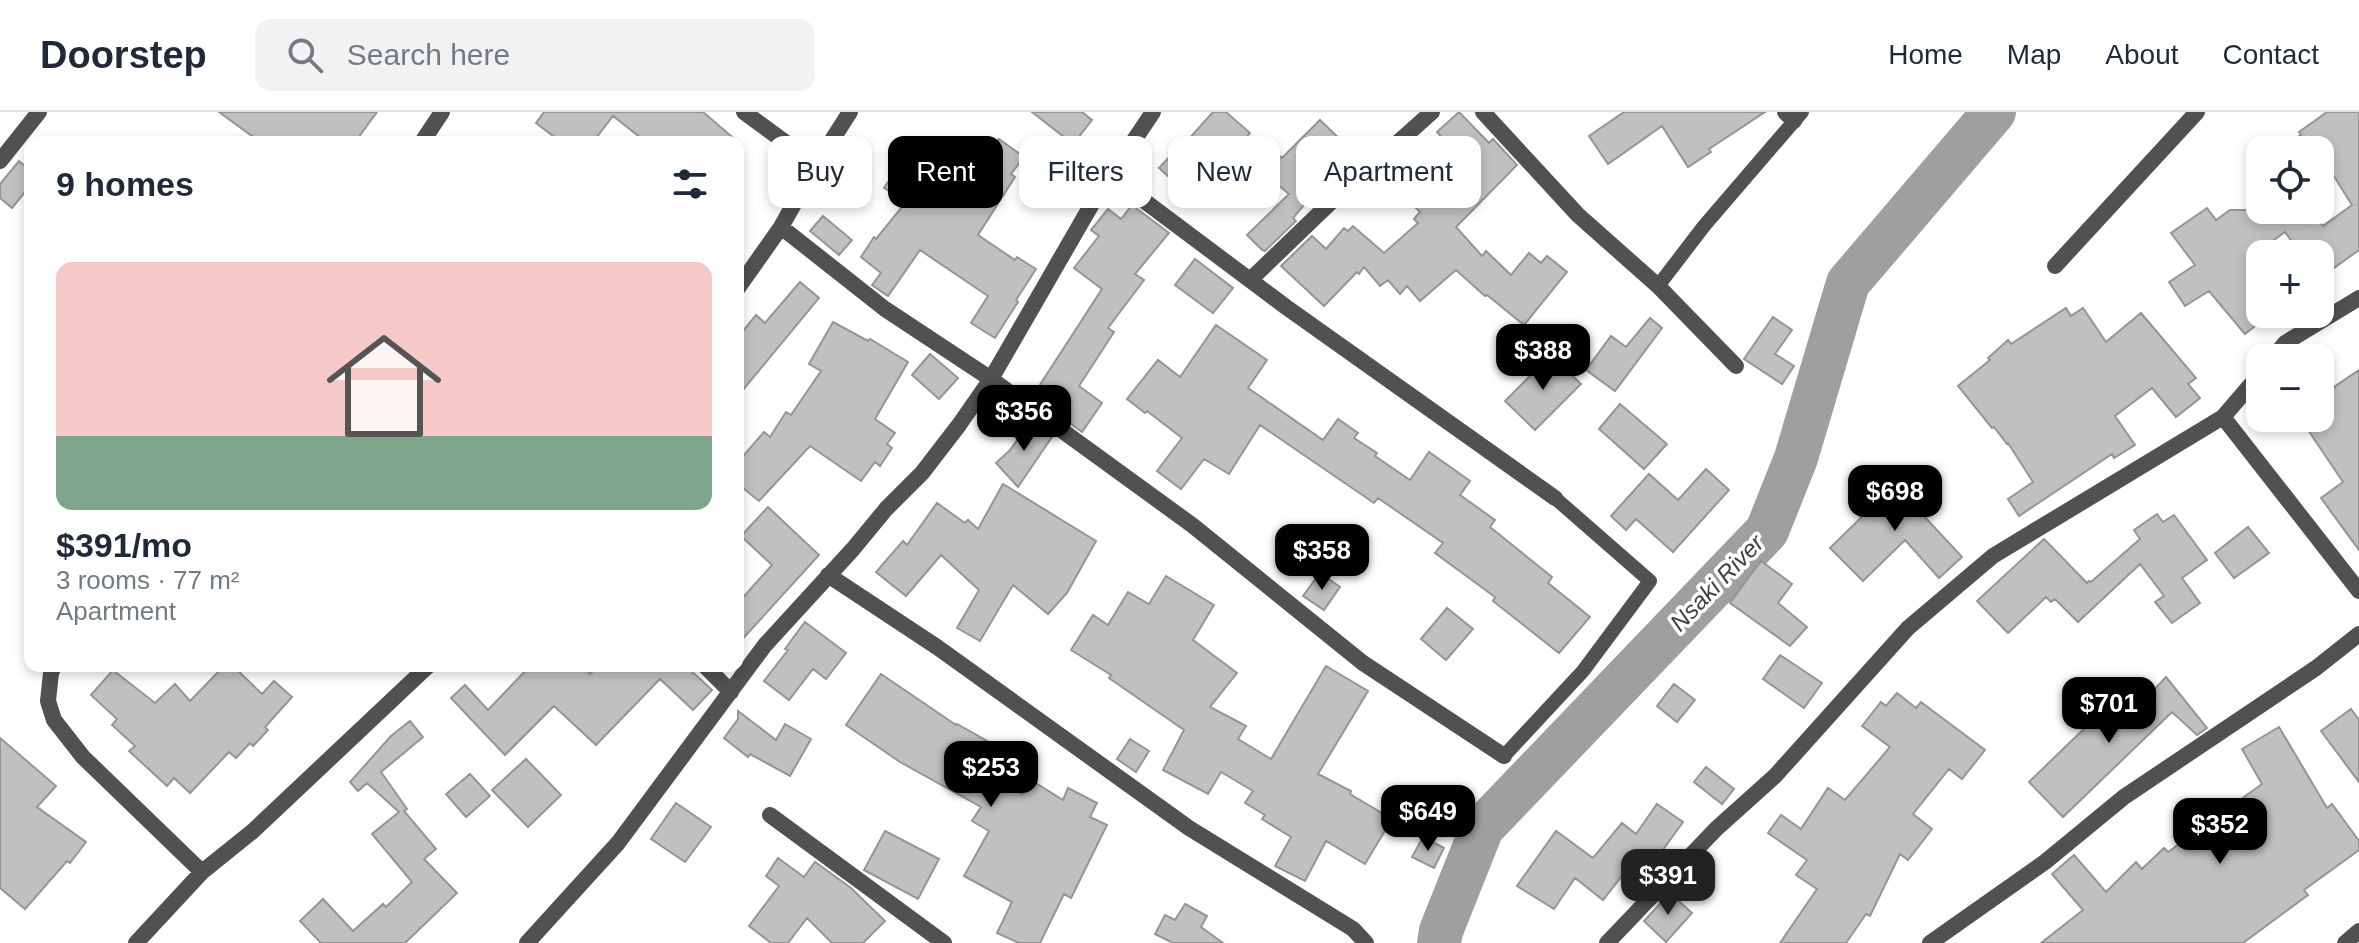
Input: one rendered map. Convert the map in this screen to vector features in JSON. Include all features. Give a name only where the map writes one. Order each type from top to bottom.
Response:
[{"type":"street","points":[[0,161],[39,112]]},
{"type":"street","points":[[426,136],[442,112]]},
{"type":"street","points":[[744,112],[777,136]]},
{"type":"street","points":[[835,136],[850,112]]},
{"type":"street","points":[[1137,136],[1153,112]]},
{"type":"street","points":[[1250,280],[1432,112]]},
{"type":"street","points":[[1483,112],[1578,215],[1658,286],[1736,366]]},
{"type":"street","points":[[2055,266],[2197,112]]},
{"type":"street","points":[[1152,207],[1555,498]]},
{"type":"street","points":[[744,279],[792,208]]},
{"type":"street","points":[[527,943],[618,843],[765,645],[922,473],[991,379],[1090,208]]},
{"type":"street","points":[[781,227],[885,309],[991,379],[1192,525],[1363,663],[1504,756]]},
{"type":"street","points":[[2284,344],[2359,298]]},
{"type":"street","points":[[1607,943],[1716,829],[1775,776],[1908,628],[1993,556],[2223,417],[2246,390]]},
{"type":"street","points":[[2223,417],[2359,591]]},
{"type":"street","points":[[828,575],[937,647],[1189,828],[1353,929],[1366,943]]},
{"type":"street","points":[[1930,943],[2045,862],[2124,797],[2316,668],[2359,634]]},
{"type":"street","points":[[51,672],[48,701],[54,720],[83,757],[202,872]]},
{"type":"street","points":[[136,943],[202,872],[253,831],[422,672]]},
{"type":"street","points":[[711,672],[731,692]]},
{"type":"street","points":[[770,815],[944,943]]},
{"type":"street","points":[[2345,943],[2359,931]]},
{"type":"lane","points":[[1658,286],[1794,115]]},
{"type":"lane","points":[[1504,756],[1583,671],[1650,581],[1555,498]]},
{"type":"building","points":[[219,112],[377,112],[359,136],[252,136]]},
{"type":"building","points":[[544,112],[703,112],[731,136],[638,136],[613,116],[598,136],[553,136],[536,123]]},
{"type":"building","points":[[1032,112],[1082,112],[1092,120],[1079,136],[1063,136]]},
{"type":"building","points":[[1213,112],[1226,112],[1250,133],[1247,136],[1192,136]]},
{"type":"building","points":[[1459,112],[1489,143],[1493,139],[1517,165],[1481,202],[1481,136],[1441,136],[1437,132]]},
{"type":"building","points":[[1624,112],[1765,112],[1709,149],[1711,152],[1688,167],[1662,126],[1608,164],[1589,136]]},
{"type":"building","points":[[2327,112],[2359,112],[2359,250],[2334,268],[2334,240],[2291,240],[2285,232],[2274,240],[2246,240],[2246,328],[2252,328],[2245,334],[2209,291],[2185,306],[2169,282],[2195,265],[2171,233],[2207,208],[2216,220],[2230,210],[2246,210],[2246,224],[2334,224],[2334,218],[2352,205],[2334,176],[2334,136],[2299,136],[2299,132]]},
{"type":"building","points":[[1320,120],[1337,136],[1304,136]]},
{"type":"building","points":[[1003,142],[1019,153],[1019,164],[1011,174],[1015,177],[1003,196]]},
{"type":"building","points":[[1296,144],[1296,208],[1301,208],[1293,218],[1296,221],[1265,251],[1247,235],[1275,208],[1280,208],[1280,203],[1289,194],[1280,187],[1280,156],[1282,158]]},
{"type":"building","points":[[1168,158],[1168,176],[1159,168]]},
{"type":"building","points":[[19,161],[24,165],[24,193],[12,208],[0,198],[0,184]]},
{"type":"building","points":[[901,208],[995,208],[978,235],[1015,260],[1017,257],[1036,269],[995,338],[971,323],[988,296],[920,250],[888,296],[872,285],[881,273],[861,257],[874,237],[876,239]]},
{"type":"building","points":[[1130,208],[1136,208],[1169,233],[1135,274],[1144,280],[1108,328],[1114,332],[1079,386],[1102,403],[1082,432],[1034,394],[1102,289],[1074,268],[1099,236],[1091,230],[1108,209],[1121,219]]},
{"type":"building","points":[[1416,208],[1475,208],[1456,227],[1482,256],[1486,251],[1511,275],[1529,253],[1541,263],[1547,256],[1567,272],[1524,325],[1456,270],[1420,301],[1407,286],[1400,294],[1388,280],[1380,286],[1364,267],[1324,306],[1281,266],[1312,236],[1326,249],[1344,228],[1348,231],[1353,226],[1384,253],[1418,223],[1414,219],[1420,212]]},
{"type":"building","points":[[823,216],[852,240],[839,255],[810,231]]},
{"type":"building","points":[[1195,259],[1233,288],[1213,313],[1175,285]]},
{"type":"building","points":[[800,282],[819,298],[744,389],[744,330],[756,315],[765,323]]},
{"type":"building","points":[[2066,308],[2071,316],[2083,308],[2106,342],[2141,313],[2196,378],[2188,384],[2200,398],[2176,417],[2152,388],[2115,416],[2135,445],[2114,458],[2112,454],[2019,516],[2008,499],[2033,482],[2008,443],[1958,386],[1990,360],[1988,358],[2008,340],[2011,344]]},
{"type":"building","points":[[1773,317],[1792,330],[1775,354],[1794,366],[1782,384],[1744,359]]},
{"type":"building","points":[[1650,318],[1662,328],[1615,391],[1586,370],[1611,336],[1626,347]]},
{"type":"building","points":[[833,322],[868,341],[870,339],[908,362],[875,419],[895,433],[887,444],[892,448],[880,466],[875,462],[861,481],[810,446],[759,501],[744,489],[744,455],[764,432],[770,437],[786,412],[791,415],[821,371],[809,364]]},
{"type":"building","points":[[1216,325],[1267,360],[1248,388],[1323,440],[1338,419],[1358,433],[1354,438],[1377,453],[1375,456],[1410,480],[1429,452],[1470,481],[1460,495],[1495,520],[1490,527],[1552,577],[1548,583],[1590,617],[1559,653],[1493,601],[1495,597],[1435,553],[1443,543],[1378,498],[1374,503],[1260,425],[1229,474],[1204,459],[1181,489],[1157,471],[1182,438],[1127,399],[1158,360],[1180,377]]},
{"type":"building","points":[[930,354],[958,378],[939,399],[912,375]]},
{"type":"building","points":[[1551,355],[1581,384],[1535,430],[1505,401]]},
{"type":"building","points":[[2359,370],[2359,550],[2321,498],[2343,482],[2309,432],[2334,432],[2334,387]]},
{"type":"building","points":[[1620,404],[1667,444],[1644,469],[1599,429]]},
{"type":"building","points":[[1031,421],[1052,437],[1018,487],[996,463],[1010,450]]},
{"type":"building","points":[[1919,467],[1932,482],[1910,501],[1962,557],[1939,578],[1905,540],[1863,581],[1830,548]]},
{"type":"building","points":[[1706,469],[1729,490],[1673,552],[1636,519],[1626,530],[1611,516],[1649,474],[1678,500]]},
{"type":"building","points":[[1003,484],[1096,541],[1067,593],[1048,614],[1013,585],[980,641],[957,628],[979,590],[941,555],[906,596],[876,572],[903,541],[907,545],[937,503],[978,529]]},
{"type":"building","points":[[768,507],[819,555],[744,637],[744,596],[772,565],[744,539],[744,533]]},
{"type":"building","points":[[2157,514],[2163,522],[2174,515],[2207,560],[2182,578],[2200,603],[2172,623],[2155,602],[2164,596],[2140,564],[2078,622],[2055,599],[2051,602],[2046,597],[2008,633],[1977,601],[2044,539],[2087,583],[2091,582],[2140,539],[2134,530]]},
{"type":"building","points":[[2248,527],[2269,553],[2234,578],[2215,553]]},
{"type":"building","points":[[1761,561],[1792,584],[1778,603],[1807,627],[1790,646],[1730,603]]},
{"type":"building","points":[[1320,573],[1340,587],[1324,610],[1303,596]]},
{"type":"building","points":[[1166,576],[1214,605],[1193,640],[1237,673],[1210,707],[1246,726],[1238,739],[1271,759],[1326,666],[1368,691],[1318,774],[1351,791],[1350,794],[1392,819],[1365,864],[1326,841],[1305,881],[1275,866],[1291,837],[1262,819],[1265,815],[1245,803],[1253,791],[1221,772],[1208,794],[1163,770],[1184,730],[1109,678],[1111,675],[1071,650],[1093,615],[1108,625],[1128,592],[1149,604]]},
{"type":"building","points":[[1447,608],[1473,629],[1446,660],[1421,639]]},
{"type":"building","points":[[805,622],[846,653],[826,679],[813,669],[789,700],[764,681]]},
{"type":"building","points":[[1780,655],[1822,683],[1804,708],[1763,679]]},
{"type":"building","points":[[111,672],[116,672],[155,703],[175,684],[190,701],[218,672],[239,672],[262,694],[274,681],[292,697],[265,727],[268,730],[253,746],[250,743],[236,758],[229,752],[190,793],[174,778],[167,786],[129,751],[135,746],[112,725],[117,719],[91,695]]},
{"type":"building","points":[[524,672],[692,672],[712,690],[693,710],[660,679],[596,745],[554,706],[505,755],[451,698],[465,685],[488,710]]},
{"type":"building","points":[[881,674],[956,725],[994,745],[981,768],[1022,794],[1031,780],[1063,800],[1068,788],[1097,803],[1090,817],[1107,825],[1071,898],[1064,894],[1040,943],[1019,943],[997,933],[1012,902],[964,876],[989,831],[972,821],[981,807],[900,762],[846,725]]},
{"type":"building","points":[[2166,677],[2207,728],[2197,735],[2172,712],[2063,817],[2029,782],[2122,692],[2137,708]]},
{"type":"building","points":[[1674,684],[1695,700],[1677,722],[1657,706]]},
{"type":"building","points":[[1897,693],[1916,708],[1921,702],[1985,750],[1962,779],[1949,769],[1913,814],[1932,829],[1908,860],[1900,854],[1870,916],[1866,914],[1846,943],[1780,943],[1817,889],[1796,875],[1807,860],[1768,833],[1781,815],[1801,829],[1828,788],[1845,800],[1890,747],[1862,726],[1881,702],[1886,706]]},
{"type":"building","points":[[2351,709],[2359,720],[2359,782],[2321,731]]},
{"type":"building","points":[[738,711],[776,740],[785,724],[811,739],[790,776],[750,754],[748,757],[724,738],[738,719]]},
{"type":"building","points":[[410,721],[423,737],[381,772],[407,809],[404,811],[436,849],[424,859],[457,893],[405,943],[321,943],[300,921],[323,899],[353,931],[383,904],[386,907],[412,882],[372,834],[399,812],[367,783],[358,791],[350,782],[391,736]]},
{"type":"building","points":[[2279,727],[2327,808],[2332,804],[2359,841],[2359,850],[2304,890],[2308,895],[2243,943],[2041,943],[2083,910],[2052,874],[2074,855],[2106,892],[2136,862],[2142,869],[2164,848],[2168,852],[2262,784],[2242,749]]},
{"type":"building","points":[[0,738],[56,786],[37,807],[86,842],[25,909],[0,888]]},
{"type":"building","points":[[1130,739],[1149,751],[1136,772],[1117,759]]},
{"type":"building","points":[[526,759],[561,795],[528,827],[492,790]]},
{"type":"building","points":[[1706,767],[1734,789],[1722,804],[1694,782]]},
{"type":"building","points":[[470,774],[490,796],[466,817],[446,794]]},
{"type":"building","points":[[676,803],[711,827],[685,862],[651,839]]},
{"type":"building","points":[[1657,804],[1683,822],[1639,883],[1625,872],[1603,900],[1575,878],[1554,909],[1517,886],[1556,831],[1593,858],[1622,823],[1636,834]]},
{"type":"building","points":[[885,831],[939,859],[918,899],[864,870]]},
{"type":"building","points":[[1423,837],[1444,848],[1434,868],[1412,857]]},
{"type":"building","points":[[778,858],[804,877],[815,862],[851,888],[885,921],[863,943],[832,943],[807,918],[788,943],[771,943],[749,926],[779,886],[766,876]]},
{"type":"building","points":[[1670,893],[1692,913],[1666,942],[1644,921]]},
{"type":"building","points":[[1185,904],[1207,916],[1201,927],[1223,943],[1173,943],[1155,934],[1165,915],[1175,920]]},
{"type":"waterway","name":"Nsaki River","points":[[1439,943],[1482,828],[1767,531],[1796,458],[1848,283],[1994,112]]}]
